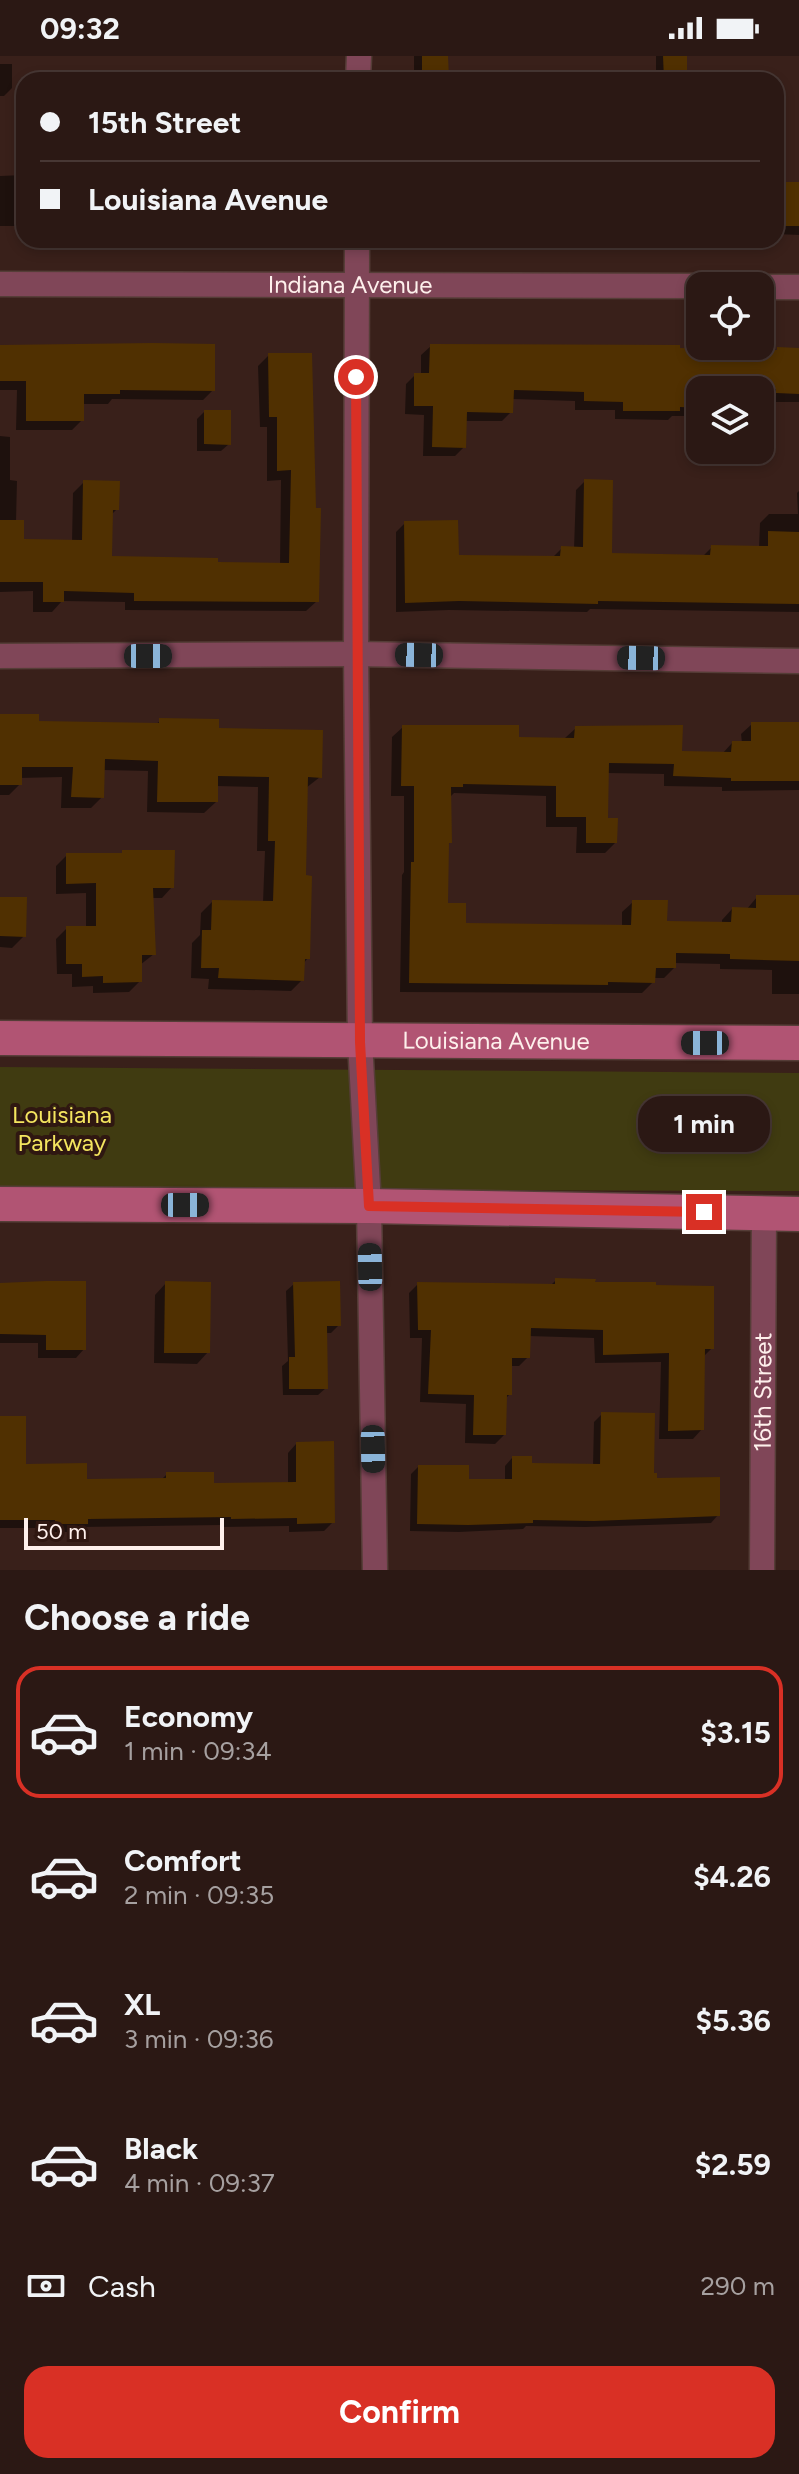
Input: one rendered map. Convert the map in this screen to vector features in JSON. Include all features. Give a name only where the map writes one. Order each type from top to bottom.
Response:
[{"type":"main road","name":"Louisiana Avenue","points":[[0,1038],[799,1043]]},
{"type":"main road","points":[[0,1204],[369,1206],[799,1214]]},
{"type":"street","points":[[357,248],[356,654],[360,1042],[369,1206],[375,1570]]},
{"type":"street","name":"Indiana Avenue","points":[[0,284],[686,286]]},
{"type":"street","points":[[774,287],[799,287]]},
{"type":"street","points":[[0,656],[356,654],[799,661]]},
{"type":"street","name":"16th Street","points":[[762,1570],[764,1214]]},
{"type":"green space","name":"Louisiana Parkway","points":[[0,1067],[799,1073],[799,1191],[0,1189]]},
{"type":"building","points":[[422,56],[448,56],[449,72],[422,72]]},
{"type":"building","points":[[663,56],[687,56],[687,72],[664,72]]},
{"type":"building","points":[[784,182],[799,182],[799,226],[784,226]]},
{"type":"building","points":[[215,344],[215,391],[120,390],[120,394],[84,394],[84,421],[26,421],[26,381],[0,381],[0,345]]},
{"type":"building","points":[[430,344],[680,345],[680,348],[686,348],[686,360],[774,360],[777,347],[799,348],[799,394],[776,393],[774,376],[686,376],[686,407],[680,407],[680,411],[623,411],[623,402],[584,401],[584,392],[514,390],[513,413],[467,412],[466,448],[432,447],[433,406],[414,406],[414,373],[429,373]]},
{"type":"building","points":[[268,353],[312,353],[316,508],[321,508],[319,602],[134,601],[134,593],[64,591],[64,602],[43,602],[43,582],[0,582],[0,520],[24,520],[24,539],[82,540],[83,480],[120,481],[119,510],[113,510],[112,556],[289,563],[291,470],[277,471],[277,417],[269,417]]},
{"type":"building","points":[[204,410],[231,410],[231,445],[204,444]]},
{"type":"building","points":[[584,479],[613,480],[612,553],[710,555],[711,545],[768,546],[768,531],[799,532],[799,604],[598,601],[598,604],[405,603],[404,521],[458,520],[459,555],[560,556],[561,546],[583,547]]},
{"type":"building","points":[[0,714],[39,714],[39,721],[159,723],[159,718],[219,719],[219,728],[323,730],[322,778],[308,777],[306,875],[312,876],[310,959],[305,959],[304,981],[218,978],[219,968],[201,968],[202,930],[211,930],[212,900],[273,901],[275,841],[268,841],[269,777],[218,776],[218,802],[157,802],[158,761],[105,759],[104,798],[71,797],[73,767],[22,767],[22,785],[0,785]]},
{"type":"building","points":[[751,722],[799,722],[799,781],[731,781],[731,778],[673,776],[674,764],[609,763],[608,818],[618,818],[617,843],[586,843],[586,817],[556,817],[556,786],[463,784],[463,787],[451,787],[452,843],[449,843],[448,903],[466,903],[466,923],[631,925],[632,900],[668,900],[667,921],[731,922],[732,907],[756,908],[756,895],[799,895],[799,961],[730,959],[730,954],[676,953],[676,968],[656,968],[655,983],[409,983],[414,786],[401,786],[402,725],[519,725],[519,737],[574,738],[575,726],[683,725],[682,751],[731,752],[732,741],[751,741]]},
{"type":"building","points":[[122,850],[175,850],[174,888],[153,888],[156,955],[142,955],[142,982],[103,983],[103,976],[82,977],[82,964],[66,964],[66,926],[96,926],[96,883],[66,884],[66,853],[122,853]]},
{"type":"building","points":[[0,897],[27,897],[26,937],[0,936]]},
{"type":"building","points":[[555,1278],[714,1286],[714,1349],[705,1349],[704,1430],[668,1431],[669,1353],[603,1355],[603,1330],[531,1328],[530,1358],[512,1358],[512,1395],[507,1395],[506,1435],[473,1435],[474,1395],[428,1394],[431,1330],[418,1330],[417,1282],[555,1284]]},
{"type":"building","points":[[86,1281],[86,1350],[46,1350],[46,1335],[0,1334],[0,1283]]},
{"type":"building","points":[[165,1281],[211,1282],[210,1353],[164,1353]]},
{"type":"building","points":[[340,1281],[341,1326],[327,1326],[328,1389],[289,1389],[289,1357],[295,1357],[293,1282]]},
{"type":"building","points":[[601,1412],[655,1413],[654,1473],[657,1473],[657,1478],[720,1477],[720,1516],[417,1524],[418,1465],[469,1465],[469,1479],[512,1479],[512,1456],[532,1456],[532,1463],[600,1464]]},
{"type":"building","points":[[0,1416],[26,1416],[26,1464],[87,1463],[87,1479],[166,1478],[166,1472],[214,1472],[214,1483],[296,1482],[296,1442],[334,1441],[335,1523],[297,1524],[297,1518],[231,1517],[88,1519],[88,1524],[55,1524],[55,1520],[0,1520]]},
{"type":"route","points":[[356,377],[360,1042],[369,1206],[704,1212]]}]
